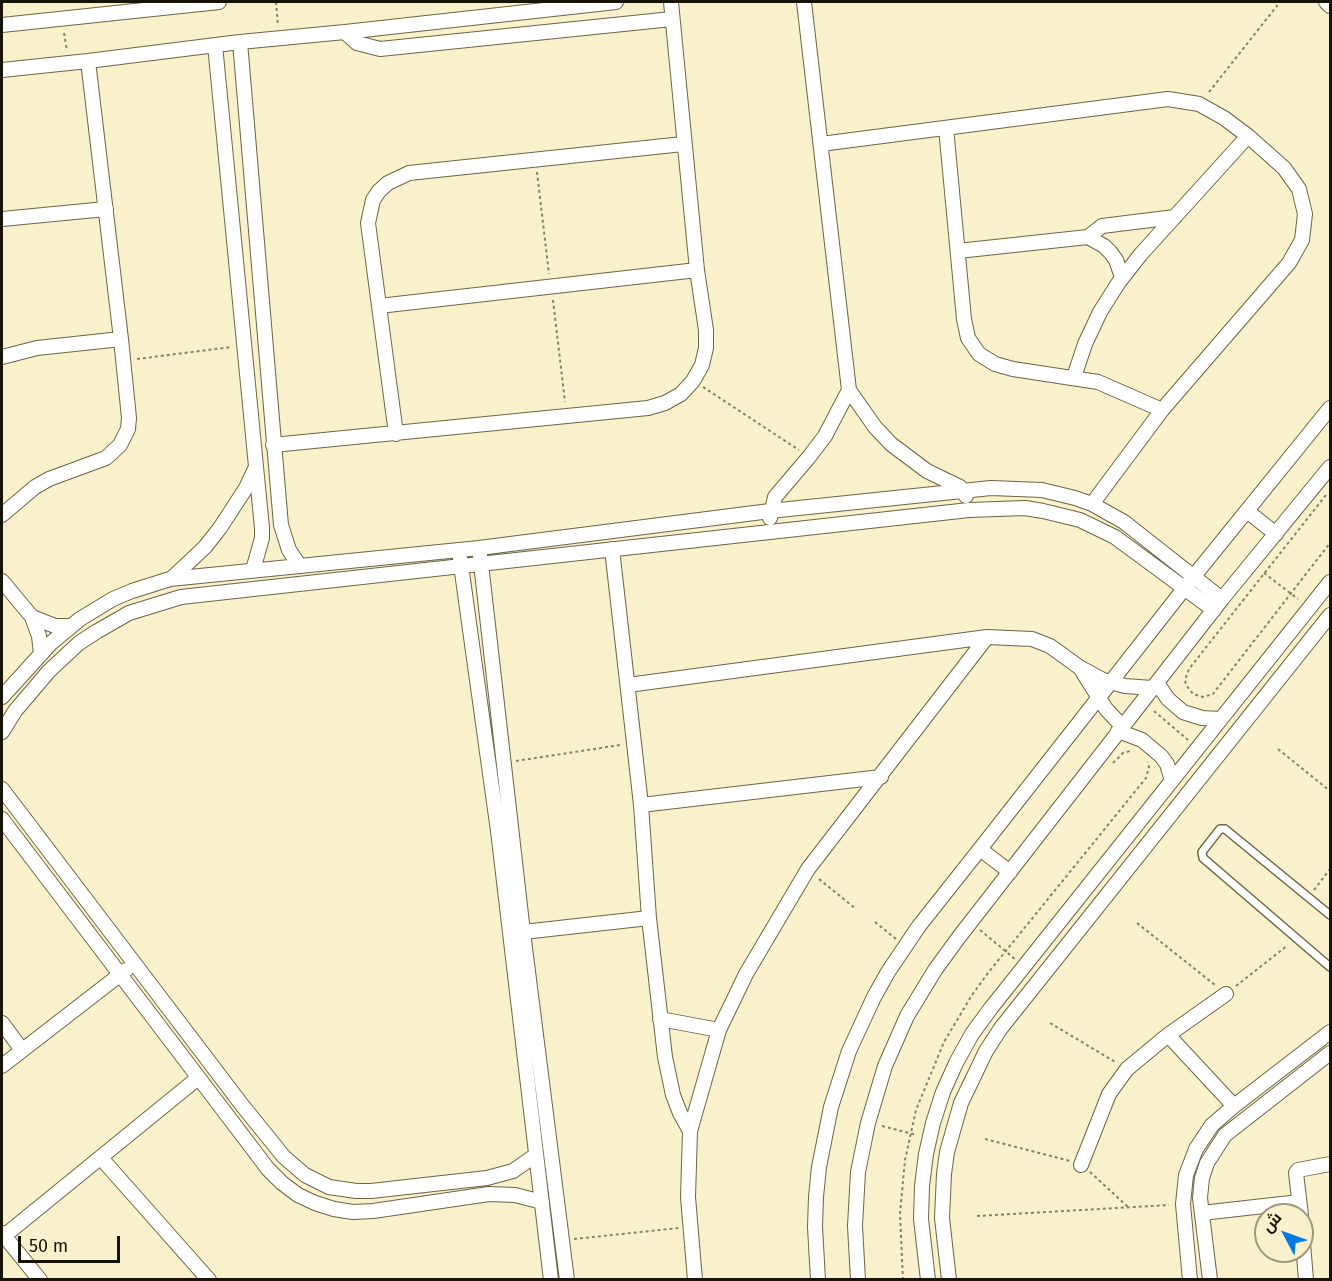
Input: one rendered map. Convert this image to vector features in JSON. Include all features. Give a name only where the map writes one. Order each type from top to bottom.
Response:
[{"type":"street","points":[[2,25],[219,2]]},
{"type":"street","points":[[2,70],[345,32],[522,7],[606,2]]},
{"type":"street","points":[[273,446],[648,408],[665,403],[681,394],[693,381],[702,365],[706,348],[706,330],[683,144],[670,2]]},
{"type":"street","points":[[804,2],[849,390],[875,427],[891,444],[927,471],[954,483],[964,492],[969,510]]},
{"type":"street","points":[[1326,2],[1330,6]]},
{"type":"street","points":[[345,32],[357,43],[380,49],[672,20]]},
{"type":"street","points":[[240,42],[276,478],[284,538],[299,565]]},
{"type":"street","points":[[215,45],[262,538],[253,570]]},
{"type":"street","points":[[2,515],[42,483],[67,471],[96,463],[105,458],[120,445],[128,429],[129,418],[121,339],[88,61]]},
{"type":"street","points":[[821,144],[1168,99],[1199,104],[1224,118],[1284,168],[1299,189],[1305,214],[1302,240],[1289,263],[1162,410],[1092,504]]},
{"type":"street","points":[[222,121],[246,116]]},
{"type":"street","points":[[946,128],[968,338],[979,354],[995,364],[1013,369],[1098,382],[1162,410]]},
{"type":"street","points":[[1074,377],[1085,344],[1100,312],[1122,277],[1248,136]]},
{"type":"street","points":[[396,434],[368,223],[369,211],[380,191],[398,177],[420,172],[683,144]]},
{"type":"street","points":[[2,219],[106,209]]},
{"type":"street","points":[[958,251],[1088,237],[1102,226],[1174,217]]},
{"type":"street","points":[[1088,237],[1111,252],[1122,277]]},
{"type":"street","points":[[379,306],[697,270]]},
{"type":"street","points":[[2,357],[37,348],[121,339]]},
{"type":"street","points":[[772,532],[770,511],[779,491],[810,457],[825,436],[849,390]]},
{"type":"street","points":[[818,1280],[815,1227],[821,1157],[831,1107],[842,1069],[874,997],[904,947],[1194,576],[1330,408]]},
{"type":"street","points":[[858,1280],[855,1226],[858,1172],[868,1123],[885,1066],[907,1016],[935,970],[1120,728],[1330,467]]},
{"type":"street","points":[[256,474],[276,478]]},
{"type":"street","points":[[170,579],[197,555],[220,528],[256,474]]},
{"type":"street","points":[[2,697],[41,654],[71,626],[113,599],[170,579],[479,548],[770,511],[991,488],[1025,488],[1058,493],[1092,504],[1124,522],[1194,576],[1218,604]]},
{"type":"street","points":[[2,732],[22,703],[64,656],[96,632],[146,607],[181,597],[969,510],[1025,508],[1043,510],[1080,520],[1115,537],[1185,588],[1218,604]]},
{"type":"street","points":[[1247,511],[1276,534]]},
{"type":"street","points":[[479,548],[523,932],[567,1280]]},
{"type":"street","points":[[612,549],[641,805],[660,1019],[668,1076],[680,1113],[690,1131]]},
{"type":"street","points":[[459,550],[498,831],[551,1280]]},
{"type":"street","points":[[2,581],[32,617],[39,636],[41,654]]},
{"type":"street","points":[[928,1280],[921,1219],[922,1186],[929,1138],[943,1092],[972,1034],[1330,582]]},
{"type":"street","points":[[949,1280],[942,1218],[947,1152],[961,1103],[986,1051],[1001,1028],[1330,615]]},
{"type":"street","points":[[32,617],[47,624],[71,626]]},
{"type":"street","points":[[628,685],[987,637],[1032,639],[1050,646],[1079,667],[1112,683],[1132,687],[1155,685]]},
{"type":"street","points":[[694,1280],[688,1197],[690,1131],[719,1030],[746,974],[808,869],[987,637]]},
{"type":"street","points":[[1079,667],[1120,728],[1142,740],[1161,756],[1167,764],[1172,780]]},
{"type":"street","points":[[1155,685],[1183,712],[1202,718],[1221,719]]},
{"type":"street","points":[[641,805],[881,777]]},
{"type":"street","points":[[2,789],[284,1157],[304,1175],[329,1187],[356,1191],[475,1180],[500,1175],[513,1171],[536,1155]]},
{"type":"street","points":[[2,819],[268,1169],[298,1195],[315,1203],[344,1210],[373,1211],[502,1194],[542,1202]]},
{"type":"street","points":[[980,849],[1010,872]]},
{"type":"street","points":[[523,932],[650,918]]},
{"type":"street","points":[[2,1066],[135,964]]},
{"type":"street","points":[[1081,1165],[1109,1094],[1127,1069],[1168,1035],[1226,994]]},
{"type":"street","points":[[660,1019],[719,1030]]},
{"type":"street","points":[[2,1023],[22,1050]]},
{"type":"street","points":[[1190,1280],[1183,1204],[1186,1175],[1196,1149],[1212,1125],[1330,1032]]},
{"type":"street","points":[[1168,1035],[1234,1106]]},
{"type":"street","points":[[1210,1280],[1200,1198],[1202,1178],[1215,1149],[1225,1136],[1330,1053]]},
{"type":"street","points":[[1279,1073],[1288,1087]]},
{"type":"street","points":[[40,1280],[3,1234],[101,1158],[198,1078]]},
{"type":"street","points":[[101,1158],[209,1280]]},
{"type":"street","points":[[1299,1203],[1296,1173],[1298,1170],[1330,1164]]},
{"type":"street","points":[[475,1180],[477,1196]]},
{"type":"street","points":[[1202,1212],[1254,1210]]},
{"type":"street","points":[[1305,1263],[1306,1280]]},
{"type":"lane","points":[[1330,915],[1225,829],[1220,830],[1202,852],[1203,858],[1330,967]]},
{"type":"path","points":[[276,2],[280,38]]},
{"type":"path","points":[[1199,104],[1280,2]]},
{"type":"path","points":[[61,18],[69,63]]},
{"type":"path","points":[[123,360],[244,345]]},
{"type":"path","points":[[693,381],[810,457]]},
{"type":"path","points":[[1330,490],[1189,669],[1185,680],[1193,694],[1203,697],[1213,694],[1330,543]]},
{"type":"path","points":[[1252,565],[1310,608]]},
{"type":"path","points":[[1142,701],[1198,748]]},
{"type":"path","points":[[505,763],[634,743]]},
{"type":"path","points":[[1278,749],[1330,791]]},
{"type":"path","points":[[1112,765],[1123,753],[1137,751]]},
{"type":"path","points":[[903,1280],[900,1214],[910,1133],[924,1087],[944,1042],[972,995],[1146,778],[1149,767],[1146,757]]},
{"type":"path","points":[[808,869],[856,909]]},
{"type":"path","points":[[1308,897],[1330,869]]},
{"type":"path","points":[[875,922],[904,947]]},
{"type":"path","points":[[1137,923],[1226,994],[1297,938]]},
{"type":"path","points":[[973,936],[978,929],[1024,966]]},
{"type":"path","points":[[1050,1023],[1127,1069]]},
{"type":"path","points":[[868,1123],[929,1138]]},
{"type":"path","points":[[986,1139],[1081,1165],[1128,1207]]},
{"type":"path","points":[[977,1216],[1183,1204]]},
{"type":"path","points":[[562,1241],[690,1227]]}]
